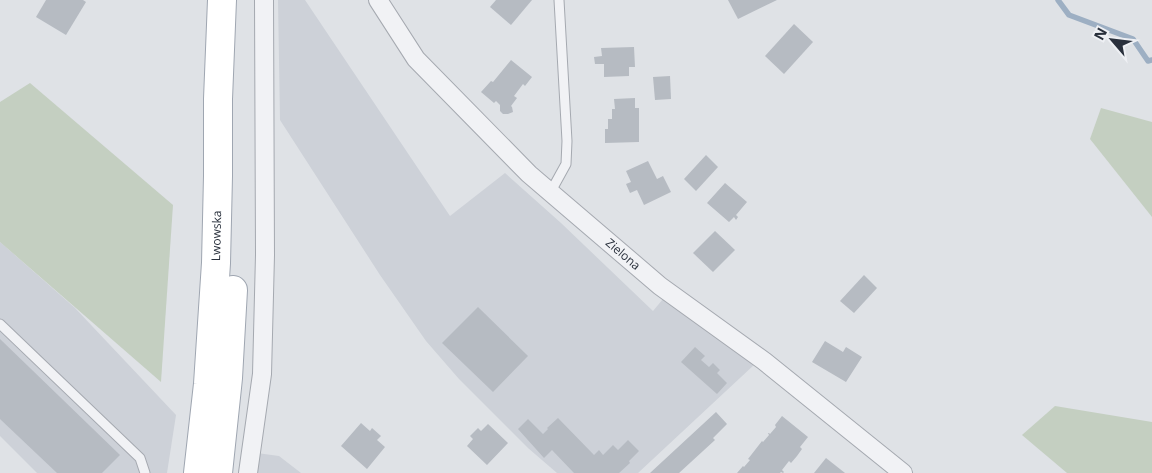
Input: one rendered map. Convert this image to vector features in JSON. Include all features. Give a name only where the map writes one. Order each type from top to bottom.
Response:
[{"type":"main road","name":"Lwowska","points":[[198,473],[208,384],[216,263],[218,99],[222,0]]},
{"type":"main road","name":"Lwowska","points":[[218,473],[228,378],[234,263],[234,108],[228,0]]},
{"type":"street","points":[[248,473],[262,374],[265,255],[264,0]]},
{"type":"street","name":"Zielona","points":[[378,0],[416,59],[550,193],[660,286],[764,361],[903,473]]},
{"type":"lane","points":[[550,193],[566,164],[567,141],[559,0]]},
{"type":"lane","points":[[0,324],[140,458],[145,473]]},
{"type":"shaded area","points":[[278,0],[305,0],[450,216],[505,173],[561,223],[653,311],[663,299],[755,364],[638,473],[557,473],[528,448],[459,379],[426,341],[380,275],[280,120]]},
{"type":"shaded area","points":[[0,242],[75,308],[176,415],[167,473],[37,473],[0,436]]},
{"type":"shaded area","points":[[257,453],[279,456],[301,473],[254,473]]},
{"type":"green space","points":[[30,83],[173,205],[161,382],[0,242],[0,102]]},
{"type":"green space","points":[[1101,108],[1152,122],[1152,217],[1090,139]]},
{"type":"green space","points":[[1055,406],[1152,422],[1152,473],[1067,473],[1022,435]]},
{"type":"building","points":[[46,0],[83,0],[86,2],[66,35],[36,17]]},
{"type":"building","points":[[496,0],[532,0],[511,25],[490,7]]},
{"type":"building","points":[[728,0],[777,0],[738,19]]},
{"type":"building","points":[[794,24],[813,42],[784,74],[765,56]]},
{"type":"building","points":[[634,47],[635,67],[629,67],[629,76],[604,77],[604,64],[595,64],[594,57],[602,56],[601,48]]},
{"type":"building","points":[[511,60],[532,77],[525,86],[523,84],[514,96],[517,98],[511,106],[513,112],[503,114],[500,111],[500,105],[496,101],[494,103],[481,92],[491,81],[493,82]]},
{"type":"building","points":[[670,76],[671,99],[655,100],[653,77]]},
{"type":"building","points":[[635,98],[635,108],[639,108],[639,142],[605,143],[605,129],[608,129],[608,119],[612,119],[612,109],[615,109],[614,99]]},
{"type":"building","points":[[706,155],[718,167],[696,191],[684,179]]},
{"type":"building","points":[[648,161],[657,179],[663,176],[671,192],[644,205],[637,190],[630,193],[626,184],[631,182],[626,171]]},
{"type":"building","points":[[725,183],[747,202],[736,215],[738,217],[736,220],[734,217],[729,222],[707,203]]},
{"type":"building","points":[[715,231],[735,250],[713,272],[693,253]]},
{"type":"building","points":[[864,275],[877,288],[854,313],[840,301]]},
{"type":"building","points":[[478,307],[528,356],[493,392],[442,343]]},
{"type":"building","points":[[0,339],[120,455],[102,473],[57,473],[0,419]]},
{"type":"building","points":[[825,341],[843,352],[846,347],[862,357],[846,382],[812,362]]},
{"type":"building","points":[[695,347],[705,356],[701,360],[709,367],[713,363],[720,370],[717,373],[727,383],[717,394],[681,362]]},
{"type":"building","points":[[716,412],[727,424],[713,438],[715,440],[679,473],[650,473]]},
{"type":"building","points":[[782,416],[808,437],[800,447],[802,449],[797,456],[791,463],[789,461],[782,470],[783,473],[737,473],[750,460],[748,459],[769,435],[768,433],[770,434],[776,427],[775,425]]},
{"type":"building","points":[[558,418],[594,455],[599,450],[603,455],[613,445],[618,450],[628,440],[639,451],[619,473],[574,473],[552,450],[544,458],[518,429],[528,419],[543,434]]},
{"type":"building","points":[[361,423],[370,431],[372,428],[381,436],[377,440],[385,447],[367,469],[341,446]]},
{"type":"building","points":[[488,424],[508,443],[487,465],[467,446],[473,439],[470,436],[478,428],[481,431]]},
{"type":"building","points":[[826,458],[845,473],[814,473]]},
{"type":"waterway","points":[[1058,0],[1069,15],[1133,39],[1148,61],[1152,60]]}]
